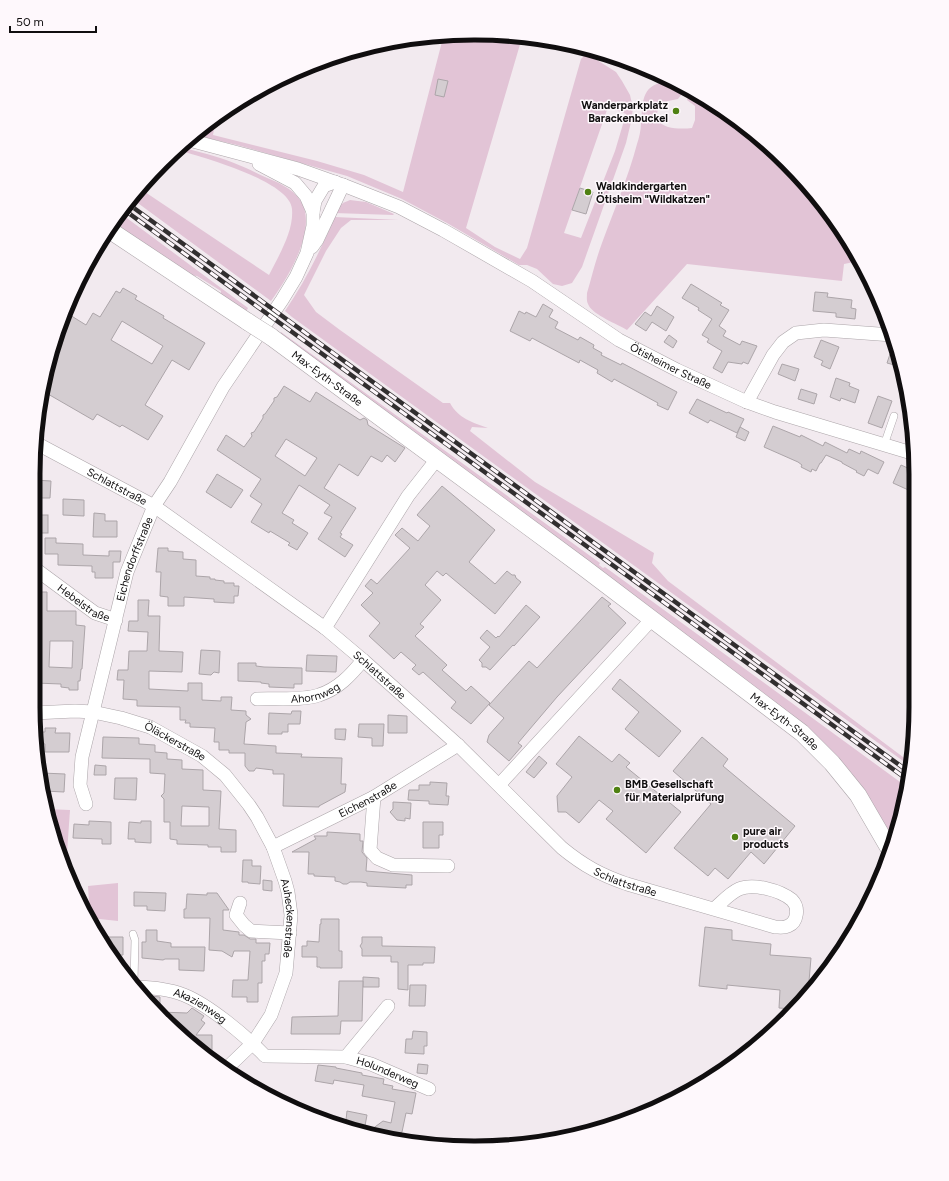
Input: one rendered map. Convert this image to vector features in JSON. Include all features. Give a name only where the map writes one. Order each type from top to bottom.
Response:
[{"type":"street","points":[[195,142],[236,153],[295,183],[306,196],[313,212]]},
{"type":"street","name":"Ötisheimer Straße","points":[[236,153],[298,169],[339,183],[399,207],[443,230],[532,281],[574,308],[619,340],[676,370],[747,402],[775,412],[908,452]]},
{"type":"street","points":[[307,253],[315,201],[324,186],[339,183]]},
{"type":"street","points":[[307,253],[317,240],[339,183]]},
{"type":"street","name":"Max-Eyth-Straße","points":[[113,233],[248,322],[262,337],[437,459],[802,733],[832,763],[858,795],[887,844]]},
{"type":"street","name":"Eichendorffstraße","points":[[86,804],[80,785],[82,757],[127,572],[154,506],[170,482],[223,386],[262,337],[296,277],[307,253]]},
{"type":"street","points":[[747,402],[773,355],[782,342],[796,333],[810,330],[824,330],[886,335]]},
{"type":"street","name":"Schlattstraße","points":[[41,446],[154,506],[325,628],[458,745],[562,848],[580,863],[604,876],[627,884],[714,908],[775,927],[788,926],[794,921],[797,914],[793,901],[766,888],[748,886],[738,890],[714,908]]},
{"type":"street","points":[[325,628],[408,496],[437,459]]},
{"type":"street","name":"Hebelstraße","points":[[40,572],[95,613],[116,620]]},
{"type":"street","points":[[499,785],[652,619]]},
{"type":"street","name":"Ahornweg","points":[[257,698],[298,698],[319,696],[337,686],[352,674],[363,660]]},
{"type":"street","name":"Öläckerstraße","points":[[40,713],[75,711],[93,712],[121,718],[150,727],[202,756],[225,775],[249,805],[273,847]]},
{"type":"street","name":"Eichenstraße","points":[[273,847],[374,797],[458,745]]},
{"type":"street","points":[[374,797],[370,850],[377,858],[393,865],[448,866]]},
{"type":"street","name":"Auheckenstraße","points":[[230,1065],[253,1043],[271,1014],[286,972],[291,915],[286,881],[273,847]]},
{"type":"street","points":[[240,903],[236,915],[251,931],[290,933]]},
{"type":"street","name":"Akazienweg","points":[[143,987],[162,989],[182,994],[200,1003],[253,1043]]},
{"type":"street","name":"Holunderweg","points":[[346,1057],[388,1006]]},
{"type":"street","name":"Holunderweg","points":[[253,1043],[265,1056],[346,1057],[371,1064],[429,1089]]},
{"type":"lane","points":[[884,445],[894,416]]},
{"type":"lane","points":[[133,934],[135,940],[134,976]]},
{"type":"shaded area","points":[[474,40],[520,43],[466,228],[495,247],[520,259],[527,248],[581,59],[584,56],[581,54],[542,46],[559,48],[591,56],[616,72],[630,95],[633,108],[626,143],[582,267],[572,283],[562,286],[553,284],[537,269],[527,265],[519,265],[447,223],[402,199],[347,176],[237,145],[202,137],[214,127],[213,135],[317,161],[364,175],[403,192],[442,41]],"holes":[[[608,107],[626,114],[615,151],[581,238],[564,233]]]},
{"type":"shaded area","points":[[660,83],[681,92],[678,99],[668,101],[659,107],[657,117],[658,120],[665,126],[684,129],[692,128],[695,120],[695,106],[687,100],[688,96],[716,113],[739,130],[782,167],[819,210],[851,257],[854,262],[844,264],[842,281],[687,264],[627,330],[596,313],[589,306],[587,303],[587,293],[600,249],[633,157],[640,131],[644,99],[649,89]]},
{"type":"shaded area","points":[[187,149],[221,158],[274,181],[293,192],[300,200],[305,211],[306,224],[304,238],[299,252],[293,266],[271,301],[137,202],[145,192],[269,275],[285,243],[291,226],[292,209],[288,199],[277,189],[261,180],[206,158],[184,152]]},
{"type":"shaded area","points":[[350,200],[366,202],[394,214],[334,213],[340,205]]},
{"type":"shaded area","points":[[125,217],[248,308],[246,312],[220,295],[221,291],[197,276],[188,275],[118,227]]},
{"type":"shaded area","points":[[335,217],[399,220],[351,220],[341,228],[326,251],[304,295],[316,312],[443,403],[450,403],[457,413],[471,422],[488,428],[472,427],[470,431],[535,482],[654,553],[652,563],[668,581],[905,759],[905,762],[285,311],[299,289]]},
{"type":"shaded area","points":[[281,332],[600,563],[599,565],[603,568],[605,567],[902,783],[889,836],[807,727],[280,334]]},
{"type":"shaded area","points":[[53,809],[70,810],[67,853],[66,853],[63,846]]},
{"type":"shaded area","points":[[118,883],[118,921],[95,919],[89,907],[88,886]]},
{"type":"building","points":[[438,79],[448,81],[444,97],[435,95]]},
{"type":"building","points":[[580,188],[593,192],[586,214],[572,210]]},
{"type":"building","points":[[691,284],[722,303],[720,305],[729,310],[719,326],[726,331],[723,336],[740,345],[742,341],[757,346],[748,364],[743,362],[742,364],[728,362],[722,373],[713,368],[722,351],[707,342],[709,339],[702,335],[712,319],[698,310],[699,308],[682,298]]},
{"type":"building","points":[[123,288],[137,296],[135,299],[205,343],[189,370],[172,360],[145,405],[163,416],[148,440],[122,425],[120,427],[97,414],[93,420],[47,394],[55,362],[70,315],[86,325],[93,313],[100,317],[116,291],[120,293]],"holes":[[[122,321],[163,346],[152,364],[111,340]]]},
{"type":"building","points":[[815,292],[828,293],[827,297],[852,300],[851,308],[856,309],[855,319],[836,317],[836,313],[813,311]]},
{"type":"building","points":[[543,304],[553,310],[549,317],[558,322],[555,328],[578,340],[580,337],[594,345],[593,348],[602,353],[601,355],[621,365],[622,363],[677,392],[668,410],[614,379],[612,382],[597,373],[598,370],[580,360],[579,363],[532,338],[530,341],[510,331],[519,311],[525,314],[526,312],[536,317]]},
{"type":"building","points":[[657,306],[674,317],[666,331],[652,322],[646,331],[635,324],[645,312],[651,316]]},
{"type":"building","points":[[669,335],[677,341],[673,348],[664,342]]},
{"type":"building","points":[[821,340],[839,347],[830,369],[821,365],[823,361],[814,357]]},
{"type":"building","points":[[890,354],[892,354],[895,365],[887,363]]},
{"type":"building","points":[[782,364],[799,369],[795,381],[778,374]]},
{"type":"building","points":[[836,378],[850,383],[849,386],[859,390],[855,403],[841,398],[840,401],[830,397]]},
{"type":"building","points":[[284,386],[310,402],[316,392],[360,420],[364,418],[367,420],[368,425],[405,448],[395,462],[387,455],[382,462],[371,456],[358,476],[339,464],[324,488],[356,508],[340,533],[342,534],[340,537],[353,545],[345,557],[318,539],[332,517],[324,513],[330,505],[299,485],[282,513],[294,520],[292,523],[308,533],[297,550],[288,545],[290,543],[251,522],[262,504],[250,496],[261,479],[217,450],[226,435],[244,447],[252,436],[251,433],[254,432],[263,418],[263,415],[274,401],[274,398],[277,397]],"holes":[[[286,439],[317,458],[305,476],[275,456]]]},
{"type":"building","points":[[801,389],[817,394],[814,404],[798,399]]},
{"type":"building","points":[[878,396],[892,401],[882,428],[868,423]]},
{"type":"building","points":[[697,399],[744,419],[737,433],[710,420],[708,423],[689,413]]},
{"type":"building","points":[[773,426],[800,437],[801,435],[823,446],[825,442],[847,453],[849,449],[860,454],[861,451],[884,462],[878,474],[868,469],[864,476],[842,462],[826,455],[816,471],[812,469],[811,472],[801,467],[802,465],[798,462],[764,447]]},
{"type":"building","points":[[740,427],[749,432],[745,441],[736,437]]},
{"type":"building","points":[[901,465],[909,468],[909,490],[893,483]]},
{"type":"building","points":[[217,474],[243,490],[231,508],[206,492]]},
{"type":"building","points":[[40,480],[51,481],[50,498],[42,498],[40,500]]},
{"type":"building","points":[[442,486],[495,530],[469,562],[495,584],[507,571],[512,575],[515,575],[521,582],[495,614],[446,573],[443,576],[437,571],[425,585],[441,600],[420,624],[424,627],[415,636],[447,665],[442,670],[466,691],[471,686],[490,703],[471,724],[451,708],[456,702],[423,672],[419,675],[412,669],[416,665],[401,652],[394,659],[369,636],[380,623],[361,605],[373,593],[365,586],[371,579],[377,584],[410,548],[395,535],[402,528],[418,541],[430,526],[417,515]]},
{"type":"building","points":[[63,499],[84,500],[84,516],[63,515]]},
{"type":"building","points":[[94,513],[105,514],[105,521],[117,521],[117,537],[93,537]]},
{"type":"building","points":[[40,515],[48,515],[48,533],[40,533]]},
{"type":"building","points":[[45,538],[56,538],[56,543],[83,544],[83,555],[109,556],[109,551],[121,551],[120,562],[113,562],[113,578],[95,578],[95,572],[92,572],[92,566],[58,565],[58,554],[45,554]]},
{"type":"building","points":[[158,548],[168,548],[168,551],[183,552],[183,559],[196,560],[196,576],[210,577],[210,579],[224,581],[224,583],[234,583],[234,586],[239,586],[238,596],[234,596],[234,603],[214,602],[214,599],[184,597],[184,606],[168,606],[168,597],[160,596],[161,572],[156,572]]},
{"type":"building","points":[[40,592],[47,592],[47,611],[76,611],[76,625],[85,626],[82,669],[80,681],[78,681],[78,690],[69,690],[69,688],[61,687],[61,684],[40,683]],"holes":[[[50,641],[73,641],[72,668],[49,667]]]},
{"type":"building","points":[[602,597],[611,604],[608,606],[626,623],[557,697],[518,743],[522,746],[509,761],[487,742],[489,735],[504,718],[489,705],[529,661],[537,668]]},
{"type":"building","points":[[138,600],[149,600],[148,616],[160,616],[159,651],[183,652],[182,672],[149,671],[149,689],[188,691],[188,683],[202,683],[202,700],[221,701],[221,697],[232,697],[231,710],[246,711],[246,715],[251,719],[246,722],[244,744],[276,746],[276,753],[302,754],[301,757],[342,758],[341,784],[346,784],[345,792],[319,807],[283,806],[284,774],[273,774],[273,770],[256,768],[254,771],[249,771],[245,766],[245,753],[229,753],[229,750],[219,750],[219,742],[214,742],[215,728],[190,727],[190,723],[185,723],[186,720],[180,720],[180,707],[137,706],[137,700],[123,699],[124,680],[117,680],[118,670],[128,670],[129,651],[147,651],[148,632],[128,631],[129,621],[138,621]]},
{"type":"building","points":[[526,605],[540,617],[490,670],[486,667],[482,667],[482,663],[479,660],[490,647],[480,638],[487,630],[496,638],[498,636],[499,637]]},
{"type":"building","points":[[201,650],[220,651],[219,673],[214,672],[211,675],[199,674]]},
{"type":"building","points":[[307,655],[337,656],[336,672],[306,671]]},
{"type":"building","points":[[238,663],[256,663],[256,666],[264,667],[302,668],[302,684],[294,684],[294,688],[269,687],[269,684],[261,682],[238,681]]},
{"type":"building","points":[[620,679],[681,731],[659,757],[625,729],[639,712],[612,689]]},
{"type":"building","points":[[292,711],[301,711],[300,724],[288,724],[288,732],[282,732],[282,734],[268,734],[269,713],[291,714]]},
{"type":"building","points":[[388,715],[407,716],[407,733],[388,733]]},
{"type":"building","points":[[359,724],[384,724],[383,746],[372,746],[372,738],[358,737]]},
{"type":"building","points":[[45,728],[56,728],[55,733],[70,733],[69,752],[45,752],[45,744],[42,744],[41,732],[45,732]]},
{"type":"building","points":[[335,729],[346,729],[345,740],[335,739]]},
{"type":"building","name":"BMB Gesellschaft für Materialprüfung","points":[[579,736],[612,762],[619,754],[630,763],[626,767],[681,812],[646,853],[606,819],[613,811],[599,800],[579,823],[566,812],[558,812],[557,796],[572,777],[556,764]]},
{"type":"building","points":[[103,737],[139,738],[139,744],[155,745],[155,752],[167,753],[167,759],[182,760],[182,769],[203,770],[203,790],[221,791],[219,829],[236,830],[236,852],[221,852],[221,847],[208,847],[208,845],[177,844],[177,840],[170,839],[170,822],[164,822],[164,799],[161,796],[164,793],[165,774],[150,773],[150,759],[102,758]],"holes":[[[182,806],[209,807],[209,826],[181,826]]]},
{"type":"building","name":"pure air products","points":[[702,737],[728,759],[723,766],[795,826],[764,864],[751,852],[728,879],[715,868],[708,876],[674,848],[711,804],[673,771]]},
{"type":"building","points":[[539,756],[547,763],[534,778],[526,772]]},
{"type":"building","points":[[95,765],[106,766],[106,775],[94,775]]},
{"type":"building","points":[[45,773],[65,774],[64,792],[48,791]]},
{"type":"building","points":[[115,778],[137,778],[136,800],[114,799]]},
{"type":"building","points":[[430,782],[447,783],[446,796],[449,796],[448,805],[429,804],[429,801],[408,800],[409,790],[419,790],[419,785],[430,785]]},
{"type":"building","points":[[393,802],[411,803],[410,819],[405,818],[405,821],[397,820],[390,812],[393,809]]},
{"type":"building","points":[[89,821],[111,822],[111,844],[102,844],[102,839],[73,838],[74,824],[89,825]]},
{"type":"building","points":[[141,821],[151,821],[151,843],[135,842],[135,839],[128,839],[129,822],[141,823]]},
{"type":"building","points":[[423,822],[443,822],[443,835],[439,835],[439,848],[423,848]]},
{"type":"building","points":[[327,832],[360,834],[360,841],[363,841],[362,852],[367,858],[366,871],[412,875],[412,885],[406,885],[406,888],[367,886],[367,883],[361,882],[350,882],[343,884],[335,881],[335,877],[314,876],[314,874],[308,874],[309,852],[292,852],[316,839],[314,836],[327,836]]},
{"type":"building","points":[[243,860],[252,860],[252,866],[261,866],[260,884],[242,882]]},
{"type":"building","points":[[263,880],[272,881],[272,891],[263,890]]},
{"type":"building","points":[[134,892],[166,893],[165,911],[147,910],[147,906],[134,906]]},
{"type":"building","points":[[207,893],[217,893],[229,910],[223,910],[223,930],[239,932],[239,935],[244,935],[250,939],[256,939],[256,943],[270,943],[269,954],[265,954],[265,961],[262,961],[262,983],[258,983],[258,1002],[247,1002],[247,997],[232,997],[233,980],[248,980],[250,951],[234,951],[232,957],[222,951],[209,950],[210,918],[184,918],[187,894],[207,895]]},
{"type":"building","points":[[321,919],[339,919],[339,951],[342,951],[342,968],[320,968],[317,967],[317,957],[302,957],[302,946],[307,946],[307,941],[319,942]]},
{"type":"building","points":[[705,927],[732,930],[732,940],[771,944],[770,955],[811,958],[809,983],[787,1009],[779,1008],[780,990],[727,985],[727,989],[699,986]]},
{"type":"building","points":[[146,930],[157,930],[157,941],[171,943],[171,947],[205,947],[204,971],[179,970],[179,959],[163,960],[142,958],[142,942],[146,942]]},
{"type":"building","points":[[107,937],[123,937],[123,955],[118,955]]},
{"type":"building","points":[[362,937],[382,937],[382,946],[435,947],[434,963],[408,965],[408,990],[398,989],[398,962],[391,962],[391,956],[362,956],[362,949],[360,946],[362,943]]},
{"type":"building","points":[[363,977],[379,978],[379,987],[363,987]]},
{"type":"building","points":[[339,981],[363,981],[362,1021],[341,1021],[340,1034],[291,1034],[292,1017],[338,1016]]},
{"type":"building","points":[[410,985],[426,985],[425,1006],[409,1006]]},
{"type":"building","points":[[151,996],[160,997],[160,1006]]},
{"type":"building","points":[[192,1008],[204,1016],[201,1020],[205,1023],[196,1035],[212,1035],[212,1052],[189,1034],[190,1033],[188,1033],[165,1012],[187,1013]]},
{"type":"building","points":[[413,1031],[427,1032],[427,1046],[424,1046],[424,1054],[405,1053],[406,1039],[412,1039]]},
{"type":"building","points":[[418,1064],[428,1065],[427,1074],[417,1073]]},
{"type":"building","points":[[318,1065],[336,1067],[362,1073],[362,1075],[384,1079],[383,1084],[393,1086],[392,1089],[416,1093],[412,1114],[406,1113],[402,1132],[400,1134],[373,1129],[383,1121],[391,1123],[395,1102],[362,1096],[364,1085],[334,1080],[333,1084],[315,1081]]},
{"type":"building","points":[[347,1111],[367,1115],[365,1127],[346,1120]]},
{"type":"railway","points":[[132,207],[904,769]]},
{"type":"railway","points":[[128,213],[903,776]]},
{"type":"place","name":"Wanderparkplatz Barackenbuckel","points":[[676,111]]},
{"type":"place","name":"Waldkindergarten Ötisheim \"Wildkatzen\"","points":[[588,192]]},
{"type":"place","name":"BMB Gesellschaft für Materialprüfung","points":[[617,790]]},
{"type":"place","name":"pure air products","points":[[735,837]]}]
